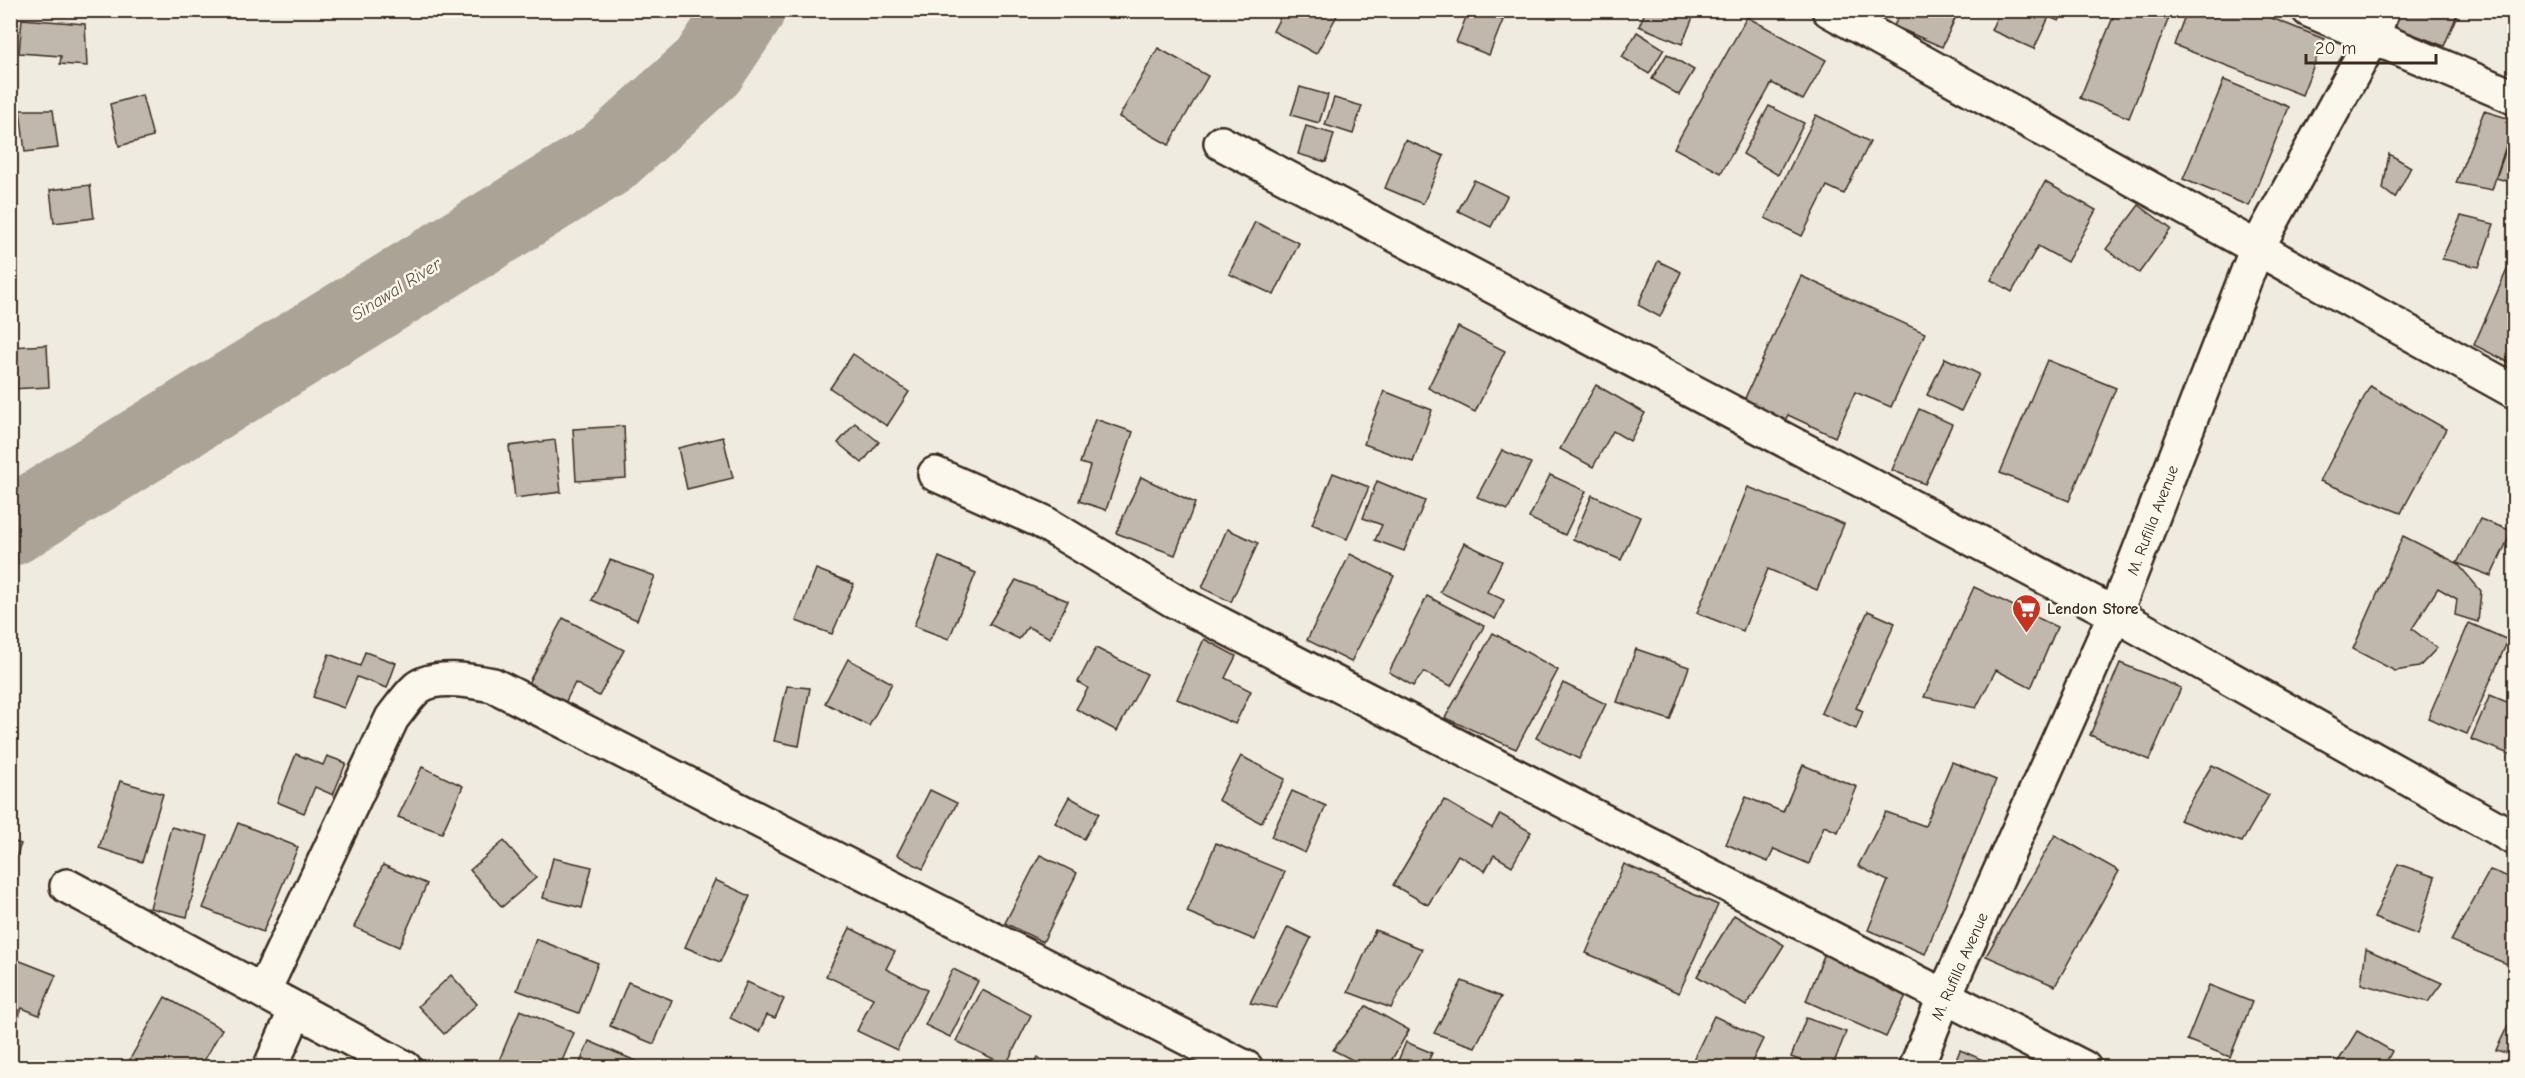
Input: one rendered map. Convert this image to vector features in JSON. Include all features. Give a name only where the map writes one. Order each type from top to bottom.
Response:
[{"type":"street","points":[[1829,10],[2514,391]]},
{"type":"street","points":[[2308,10],[2378,24],[2514,97]]},
{"type":"street","name":"M. Rufilla Avenue","points":[[1916,1068],[1945,995],[2115,614],[2257,248],[2378,24]]},
{"type":"street","points":[[1221,143],[2115,614],[2514,838]]},
{"type":"street","points":[[935,474],[1041,521],[1173,600],[2084,1068]]},
{"type":"street","points":[[264,990],[392,718],[419,687],[446,680],[467,680],[493,685],[1246,1068]]},
{"type":"street","points":[[67,886],[264,990],[296,1010],[405,1068]]},
{"type":"street","points":[[270,1068],[296,1010]]},
{"type":"building","points":[[1284,10],[1340,10],[1316,54],[1273,31]]},
{"type":"building","points":[[1469,10],[1477,10],[1503,20],[1489,55],[1456,42]]},
{"type":"building","points":[[1646,10],[1696,10],[1682,44],[1639,26]]},
{"type":"building","points":[[1901,10],[1959,10],[1942,47],[1894,26]]},
{"type":"building","points":[[2000,10],[2064,10],[2059,21],[2049,17],[2034,49],[1991,30]]},
{"type":"building","points":[[2116,10],[2172,10],[2129,118],[2080,98]]},
{"type":"building","points":[[2187,10],[2252,10],[2324,39],[2302,95],[2174,45]]},
{"type":"building","points":[[2399,10],[2459,10],[2444,46],[2392,26]]},
{"type":"building","points":[[1747,17],[1826,60],[1803,100],[1772,83],[1721,173],[1674,148]]},
{"type":"building","points":[[22,19],[85,24],[87,66],[60,64],[61,56],[19,53]]},
{"type":"building","points":[[1637,32],[1664,49],[1649,74],[1622,57]]},
{"type":"building","points":[[1158,48],[1208,76],[1169,145],[1119,117]]},
{"type":"building","points":[[1667,54],[1694,70],[1679,95],[1652,79]]},
{"type":"building","points":[[2224,80],[2289,107],[2249,206],[2183,179]]},
{"type":"building","points":[[1300,87],[1328,95],[1319,123],[1291,115]]},
{"type":"building","points":[[142,95],[153,137],[119,146],[110,104]]},
{"type":"building","points":[[1334,98],[1362,106],[1353,134],[1325,125]]},
{"type":"building","points":[[1769,106],[1804,123],[1778,175],[1743,154]]},
{"type":"building","points":[[20,110],[53,110],[58,148],[25,152]]},
{"type":"building","points":[[2484,111],[2514,120],[2492,190],[2456,183]]},
{"type":"building","points":[[1816,115],[1870,142],[1844,194],[1827,186],[1802,236],[1765,218]]},
{"type":"building","points":[[1306,126],[1334,134],[1326,162],[1298,154]]},
{"type":"building","points":[[2510,138],[2514,139],[2514,183],[2496,178]]},
{"type":"building","points":[[1405,140],[1444,156],[1423,204],[1385,188]]},
{"type":"building","points":[[2389,154],[2411,167],[2395,198],[2383,189]]},
{"type":"building","points":[[1474,180],[1507,196],[1491,227],[1458,211]]},
{"type":"building","points":[[2045,182],[2096,210],[2067,262],[2038,246],[2012,292],[1991,280]]},
{"type":"building","points":[[90,185],[94,218],[54,223],[50,190]]},
{"type":"building","points":[[2139,205],[2171,229],[2139,273],[2106,249]]},
{"type":"building","points":[[2461,216],[2494,224],[2479,267],[2442,259]]},
{"type":"building","points":[[1255,222],[1299,243],[1274,295],[1229,274]]},
{"type":"building","points":[[2514,257],[2514,365],[2474,345]]},
{"type":"building","points":[[1658,261],[1681,272],[1660,317],[1638,305]]},
{"type":"building","points":[[1801,276],[1925,333],[1891,407],[1855,392],[1835,437],[1788,415],[1781,428],[1740,409]]},
{"type":"building","points":[[1458,327],[1505,351],[1475,412],[1428,388]]},
{"type":"building","points":[[47,345],[49,387],[10,389],[10,347]]},
{"type":"building","points":[[853,354],[909,392],[887,426],[830,388]]},
{"type":"building","points":[[1945,358],[1979,374],[1961,411],[1927,395]]},
{"type":"building","points":[[2047,360],[2116,388],[2069,501],[2000,473]]},
{"type":"building","points":[[1596,385],[1645,413],[1630,441],[1613,431],[1593,467],[1560,449]]},
{"type":"building","points":[[2370,386],[2446,429],[2401,513],[2320,481]]},
{"type":"building","points":[[1384,391],[1432,410],[1413,462],[1364,444]]},
{"type":"building","points":[[1919,409],[1952,424],[1925,484],[1892,470]]},
{"type":"building","points":[[1095,419],[1133,432],[1106,510],[1079,501],[1090,466],[1080,463]]},
{"type":"building","points":[[855,423],[879,442],[862,463],[838,443]]},
{"type":"building","points":[[624,426],[626,478],[576,481],[573,429]]},
{"type":"building","points":[[723,437],[733,478],[687,489],[678,448]]},
{"type":"building","points":[[555,440],[561,492],[515,498],[509,446]]},
{"type":"building","points":[[1502,450],[1531,463],[1508,510],[1477,497]]},
{"type":"building","points":[[1333,473],[1369,487],[1347,539],[1312,524]]},
{"type":"building","points":[[1550,475],[1586,491],[1565,535],[1529,518]]},
{"type":"building","points":[[1141,477],[1195,503],[1175,555],[1116,533]]},
{"type":"building","points":[[1377,481],[1425,501],[1404,551],[1375,540],[1382,525],[1363,518]]},
{"type":"building","points":[[1748,487],[1844,524],[1817,590],[1768,569],[1743,631],[1697,613]]},
{"type":"building","points":[[1592,495],[1640,517],[1621,560],[1573,539]]},
{"type":"building","points":[[2480,519],[2512,531],[2491,576],[2457,563]]},
{"type":"building","points":[[1227,529],[1258,543],[1231,602],[1202,588]]},
{"type":"building","points":[[2403,536],[2457,563],[2481,591],[2478,622],[2455,615],[2457,599],[2438,588],[2412,629],[2437,648],[2419,667],[2395,671],[2353,649]]},
{"type":"building","points":[[1464,543],[1502,561],[1487,592],[1504,600],[1495,619],[1440,592]]},
{"type":"building","points":[[1350,554],[1394,576],[1351,662],[1307,640]]},
{"type":"building","points":[[939,557],[976,573],[949,639],[914,626]]},
{"type":"building","points":[[610,560],[655,576],[637,620],[592,600]]},
{"type":"building","points":[[816,569],[854,584],[832,634],[796,621]]},
{"type":"building","points":[[1016,580],[1068,601],[1050,638],[1028,627],[1019,639],[989,624]]},
{"type":"building","points":[[1974,587],[2057,627],[2031,688],[1996,670],[1976,708],[1924,697]]},
{"type":"building","points":[[1427,596],[1484,626],[1451,686],[1424,672],[1413,686],[1389,672]]},
{"type":"building","points":[[1868,611],[1895,623],[1856,708],[1863,711],[1856,729],[1821,713]]},
{"type":"building","points":[[563,618],[624,650],[599,696],[575,683],[563,707],[526,687]]},
{"type":"building","points":[[2469,623],[2508,640],[2467,734],[2428,718]]},
{"type":"building","points":[[1493,633],[1558,670],[1516,749],[1445,718]]},
{"type":"building","points":[[1204,639],[1236,656],[1225,678],[1251,691],[1235,724],[1177,699]]},
{"type":"building","points":[[1096,648],[1147,674],[1117,731],[1076,709],[1088,688],[1078,682]]},
{"type":"building","points":[[1636,649],[1689,667],[1670,720],[1617,702]]},
{"type":"building","points":[[365,652],[396,663],[387,688],[357,677],[344,708],[313,697],[329,654],[360,666]]},
{"type":"building","points":[[848,659],[892,683],[869,726],[825,703]]},
{"type":"building","points":[[2120,663],[2181,688],[2149,760],[2090,735]]},
{"type":"building","points":[[1563,683],[1606,704],[1579,759],[1536,738]]},
{"type":"building","points":[[787,686],[810,688],[799,746],[774,741]]},
{"type":"building","points":[[2490,695],[2514,705],[2514,756],[2471,739]]},
{"type":"building","points":[[296,754],[323,765],[327,756],[346,763],[333,795],[315,787],[304,813],[277,802]]},
{"type":"building","points":[[1241,756],[1285,779],[1261,823],[1218,800]]},
{"type":"building","points":[[1952,762],[1996,780],[1925,954],[1868,930],[1888,881],[1858,866],[1886,812],[1925,826]]},
{"type":"building","points":[[1803,765],[1857,787],[1838,832],[1824,826],[1809,864],[1774,849],[1768,862],[1726,844],[1746,797],[1783,812]]},
{"type":"building","points":[[2212,765],[2269,795],[2242,842],[2179,820]]},
{"type":"building","points":[[422,767],[463,786],[442,833],[398,817]]},
{"type":"building","points":[[120,781],[163,794],[142,862],[99,848]]},
{"type":"building","points":[[930,790],[957,803],[923,869],[897,855]]},
{"type":"building","points":[[1292,791],[1326,806],[1305,853],[1271,837]]},
{"type":"building","points":[[1069,797],[1099,813],[1084,839],[1055,823]]},
{"type":"building","points":[[1444,800],[1492,828],[1500,814],[1531,832],[1512,866],[1494,855],[1485,871],[1458,855],[1428,905],[1393,885]]},
{"type":"building","points":[[238,823],[298,847],[263,932],[203,908]]},
{"type":"building","points":[[171,827],[208,836],[187,917],[150,908]]},
{"type":"building","points":[[2055,835],[2119,871],[2055,986],[1986,956]]},
{"type":"building","points":[[10,840],[21,844],[11,871],[10,871]]},
{"type":"building","points":[[504,841],[536,878],[502,907],[470,870]]},
{"type":"building","points":[[1216,843],[1285,872],[1255,940],[1187,912]]},
{"type":"building","points":[[1040,855],[1077,873],[1043,942],[1005,923]]},
{"type":"building","points":[[553,858],[592,867],[582,908],[543,898]]},
{"type":"building","points":[[1624,864],[1718,905],[1679,993],[1586,953]]},
{"type":"building","points":[[2398,864],[2435,877],[2418,935],[2374,918]]},
{"type":"building","points":[[383,865],[427,884],[399,947],[354,927]]},
{"type":"building","points":[[2490,870],[2514,879],[2514,947],[2507,964],[2451,941]]},
{"type":"building","points":[[715,880],[750,896],[720,962],[685,947]]},
{"type":"building","points":[[1734,915],[1784,945],[1746,1006],[1697,976]]},
{"type":"building","points":[[1288,927],[1311,938],[1276,1008],[1250,1003]]},
{"type":"building","points":[[850,928],[895,951],[886,969],[927,990],[897,1050],[857,1031],[873,998],[826,976]]},
{"type":"building","points":[[1375,930],[1422,949],[1391,1008],[1348,992]]},
{"type":"building","points":[[536,939],[598,963],[579,1013],[517,990]]},
{"type":"building","points":[[2366,949],[2442,983],[2428,1002],[2361,984]]},
{"type":"building","points":[[1826,950],[1909,989],[1886,1037],[1806,1001]]},
{"type":"building","points":[[10,957],[56,975],[39,1015],[22,1008],[17,1021],[10,1018]]},
{"type":"building","points":[[953,969],[978,981],[950,1037],[925,1025]]},
{"type":"building","points":[[451,975],[477,1004],[444,1034],[418,1006]]},
{"type":"building","points":[[1462,981],[1501,997],[1475,1047],[1434,1033]]},
{"type":"building","points":[[628,982],[672,1000],[654,1044],[610,1026]]},
{"type":"building","points":[[747,982],[784,999],[775,1018],[767,1015],[759,1032],[730,1018]]},
{"type":"building","points":[[2209,985],[2252,1002],[2230,1057],[2187,1040]]},
{"type":"building","points":[[982,990],[1031,1015],[1006,1065],[956,1041]]},
{"type":"building","points":[[165,997],[222,1029],[200,1068],[125,1068]]},
{"type":"building","points":[[1366,1006],[1409,1030],[1387,1068],[1368,1068],[1333,1050]]},
{"type":"building","points":[[520,1010],[574,1033],[559,1068],[496,1068]]},
{"type":"building","points":[[2514,1013],[2514,1055],[2496,1050]]},
{"type":"building","points":[[1714,1016],[1763,1039],[1749,1068],[1697,1068],[1691,1064]]},
{"type":"building","points":[[1806,1018],[1846,1032],[1832,1068],[1820,1068],[1791,1057]]},
{"type":"building","points":[[2357,1031],[2392,1051],[2383,1068],[2334,1068]]},
{"type":"building","points":[[589,1041],[645,1065],[644,1068],[578,1068]]},
{"type":"building","points":[[1406,1042],[1432,1053],[1425,1068],[1395,1068]]},
{"type":"building","points":[[1960,1050],[1990,1063],[1987,1068],[1953,1068]]},
{"type":"building","points":[[1038,1057],[1053,1068],[1031,1068]]},
{"type":"waterway","name":"Sinawal River","points":[[10,527],[606,159],[708,67],[746,10]]},
{"type":"place","name":"Lendon Store","points":[[2026,634]]}]
